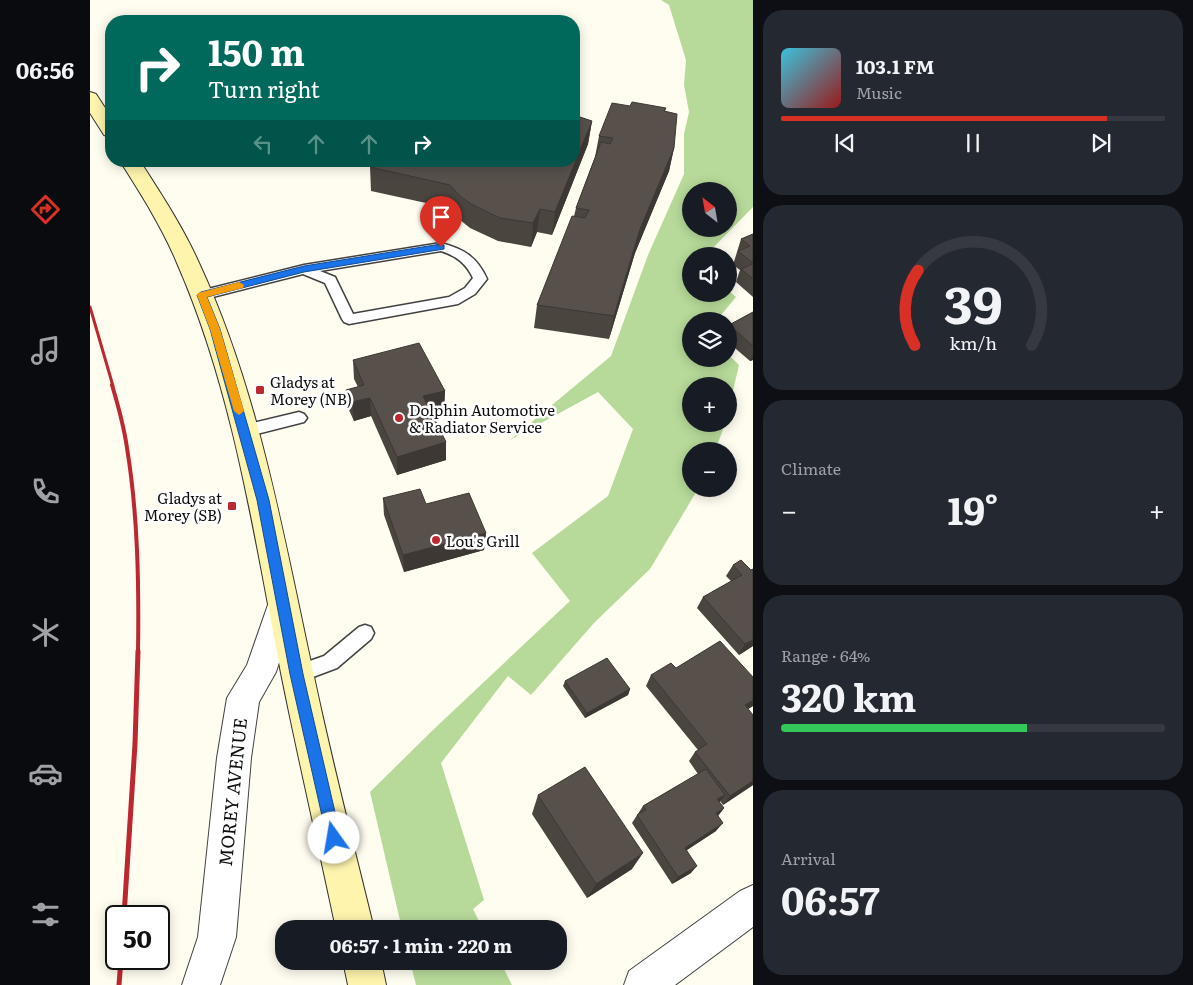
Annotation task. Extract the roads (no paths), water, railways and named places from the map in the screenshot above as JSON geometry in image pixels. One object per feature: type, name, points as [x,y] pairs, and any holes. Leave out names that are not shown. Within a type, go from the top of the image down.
[{"type":"main road","points":[[90,98],[105,122]]},
{"type":"main road","points":[[134,167],[158,205],[188,262],[215,329],[245,431],[263,500],[282,605],[353,920]]},
{"type":"main road","points":[[364,970],[367,985]]},
{"type":"street","name":"MOREY AVENUE","points":[[201,985],[218,938],[234,758],[243,698],[260,672],[282,605]]},
{"type":"street","points":[[643,985],[753,904]]},
{"type":"lane","points":[[201,295],[304,269],[441,247],[459,252],[474,265],[480,279],[470,291],[454,300],[349,319],[330,280],[304,269]]},
{"type":"lane","points":[[245,431],[299,418]]},
{"type":"lane","points":[[297,674],[330,662],[365,633]]},
{"type":"railway","points":[[90,307],[113,386]]},
{"type":"railway","points":[[112,385],[124,432],[134,499],[138,576],[138,651]]},
{"type":"railway","points":[[125,905],[135,744],[138,651]]},
{"type":"railway","points":[[119,985],[120,970]]},
{"type":"place","name":"Gladys at Morey (NB)","points":[[260,390]]},
{"type":"place","name":"Dolphin Automotive & Radiator Service","points":[[399,418]]},
{"type":"place","name":"Gladys at Morey (SB)","points":[[232,506]]},
{"type":"place","name":"Lou's Grill","points":[[436,540]]}]
